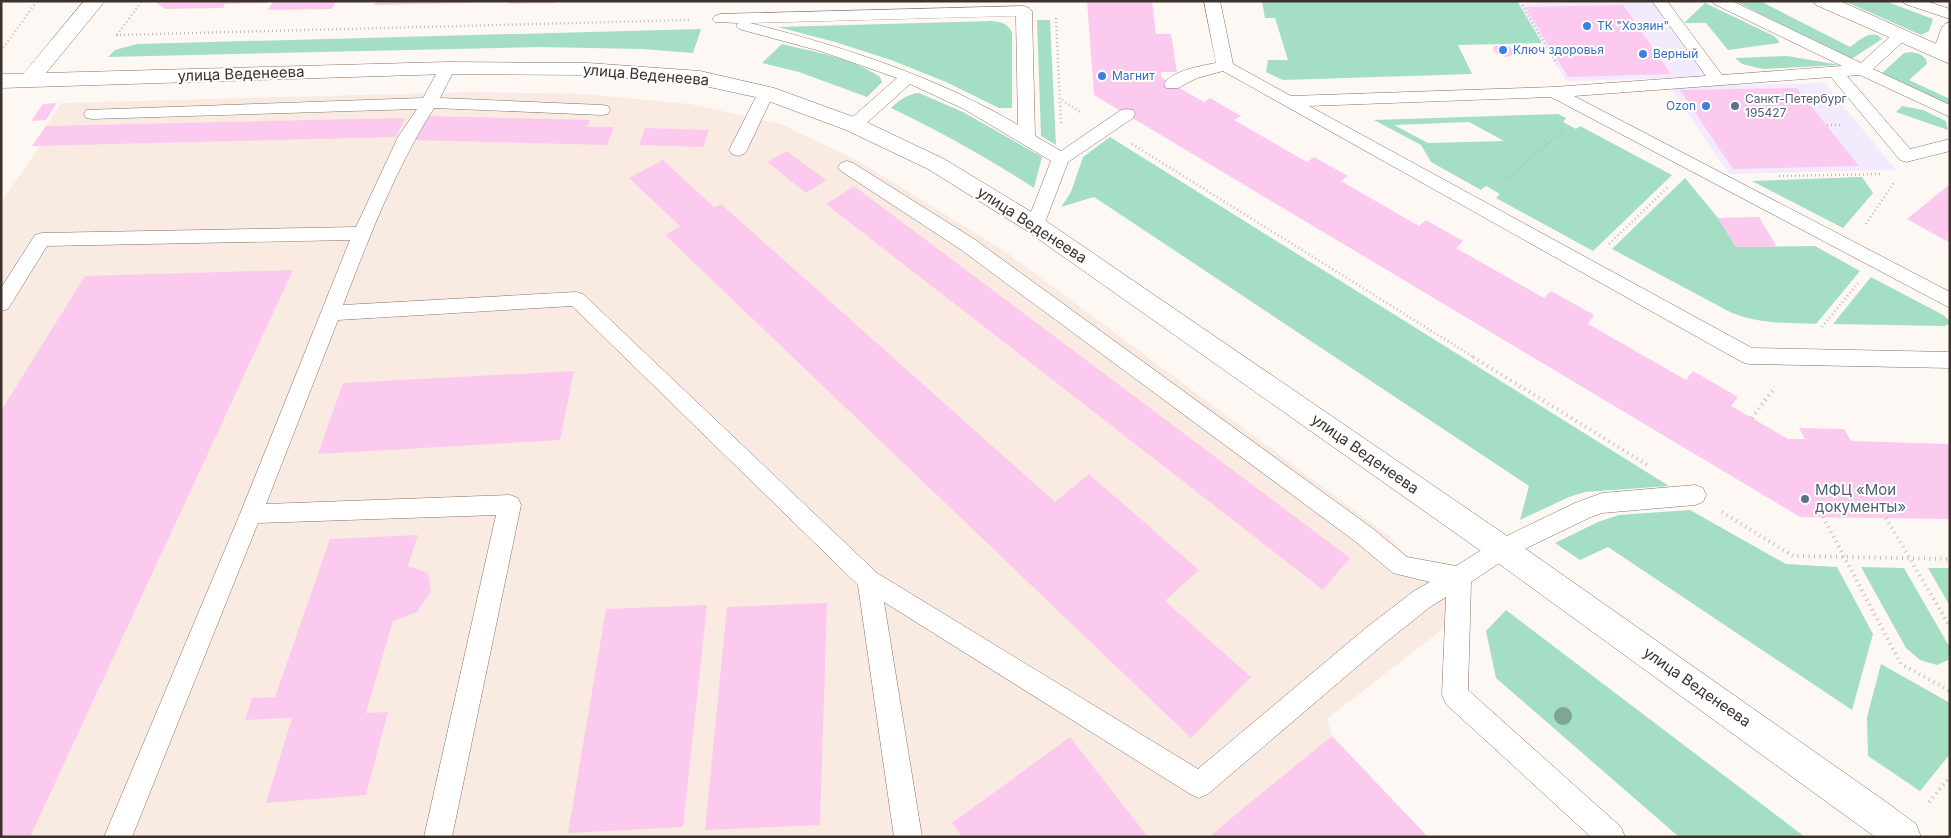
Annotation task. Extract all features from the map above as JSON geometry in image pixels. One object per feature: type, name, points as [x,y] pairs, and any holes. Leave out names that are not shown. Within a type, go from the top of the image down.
[{"type":"street","points":[[29,80],[94,1]]},
{"type":"street","points":[[1822,1],[1945,56]]},
{"type":"street","name":"улица Веденеева","points":[[1,81],[447,68],[588,69],[700,78],[766,93],[854,125],[936,164],[1035,225],[1502,549],[1869,810],[1903,837]]},
{"type":"lane","points":[[1212,1],[1226,66]]},
{"type":"lane","points":[[1659,1],[1717,79]]},
{"type":"lane","points":[[1719,1],[1950,112]]},
{"type":"lane","points":[[1910,1],[1950,14]]},
{"type":"lane","points":[[720,19],[1024,11],[1027,138]]},
{"type":"lane","points":[[720,19],[810,42],[908,77],[956,98],[1061,158]]},
{"type":"lane","points":[[1945,56],[1950,26]]},
{"type":"lane","points":[[1288,101],[1554,92],[1862,70],[1900,36]]},
{"type":"lane","points":[[1172,84],[1186,75],[1204,69],[1226,66],[1749,356],[1950,360]]},
{"type":"lane","points":[[118,837],[251,514],[362,233],[407,137],[429,103],[447,68]]},
{"type":"lane","points":[[1835,72],[1906,156],[1950,145]]},
{"type":"lane","points":[[854,125],[908,77]]},
{"type":"lane","points":[[1554,92],[1950,301]]},
{"type":"lane","points":[[738,150],[766,93]]},
{"type":"lane","points":[[92,114],[429,103],[602,110]]},
{"type":"lane","points":[[1035,225],[1061,158],[1127,114]]},
{"type":"lane","points":[[847,167],[967,244],[1364,535],[1400,566],[1458,577]]},
{"type":"lane","points":[[1,304],[42,240],[362,233]]},
{"type":"lane","points":[[331,313],[576,299],[869,580],[1199,785],[1376,635],[1422,600],[1502,549],[1602,503],[1695,495]]},
{"type":"lane","points":[[251,514],[510,505],[438,837]]},
{"type":"lane","points":[[1458,577],[1456,695],[1611,837]]},
{"type":"lane","points":[[869,580],[908,837]]},
{"type":"path","points":[[1,51],[37,1]]},
{"type":"path","points":[[142,1],[116,35],[720,19]]},
{"type":"path","points":[[1522,1],[1523,8],[1574,90]]},
{"type":"path","points":[[1054,16],[1057,21],[1062,100],[1061,158]]},
{"type":"path","points":[[1062,100],[1793,556],[1950,559]]},
{"type":"path","points":[[1475,205],[1587,110]]},
{"type":"path","points":[[1586,266],[1691,164]]},
{"type":"path","points":[[1850,248],[1900,173]]},
{"type":"path","points":[[1774,176],[1890,174]]},
{"type":"path","points":[[1797,357],[1875,262]]},
{"type":"path","points":[[1822,517],[1901,664],[1950,692]]},
{"type":"path","points":[[1886,518],[1950,627]]},
{"type":"path","points":[[1929,802],[1950,776]]},
{"type":"shaded area","name":"ТК \"Хозяин\"","points":[[1652,1],[1707,77],[1566,81],[1519,4]]},
{"type":"shaded area","points":[[1825,83],[1896,170],[1729,174],[1669,86]]},
{"type":"shaded area","points":[[474,92],[584,94],[690,104],[781,124],[860,162],[1006,252],[1389,536],[1461,615],[1327,719],[1332,736],[1428,837],[1,837],[1,202],[40,146],[32,146],[62,103]]},
{"type":"green space","points":[[1262,1],[1517,1],[1542,43],[1458,45],[1472,74],[1283,80],[1266,72],[1268,60],[1288,60],[1275,18],[1265,18]]},
{"type":"green space","points":[[1735,1],[1760,1],[1850,47],[1862,38],[1870,35],[1878,36],[1882,39],[1850,60]]},
{"type":"green space","points":[[1844,1],[1885,1],[1933,19],[1929,31],[1921,35]]},
{"type":"green space","points":[[1705,3],[1774,36],[1779,43],[1728,50],[1706,23],[1684,23]]},
{"type":"green space","points":[[1037,20],[1050,20],[1056,145],[1041,136]]},
{"type":"green space","points":[[992,21],[1004,24],[1012,32],[1012,108],[999,108],[946,82],[891,60],[835,42],[778,27]]},
{"type":"green space","points":[[701,29],[693,53],[642,49],[540,47],[108,57],[115,50],[137,44]]},
{"type":"green space","points":[[782,44],[845,60],[869,70],[880,77],[882,82],[867,97],[799,72],[762,63]]},
{"type":"green space","points":[[1904,53],[1920,54],[1926,59],[1927,64],[1909,80],[1950,99],[1950,107],[1880,75]]},
{"type":"green space","points":[[1787,56],[1840,65],[1763,69],[1742,64],[1735,58]]},
{"type":"green space","points":[[919,93],[963,112],[1042,157],[1034,188],[964,146],[891,108],[904,98]]},
{"type":"green space","points":[[1902,106],[1923,110],[1946,121],[1948,130],[1896,112]]},
{"type":"green space","points":[[1558,114],[1566,118],[1563,122],[1576,129],[1580,126],[1672,175],[1593,251],[1496,198],[1500,194],[1486,186],[1481,190],[1431,162],[1421,145],[1374,120]],"holes":[[[1469,122],[1504,141],[1428,143],[1394,125]]]},
{"type":"green space","points":[[1110,137],[1669,486],[1585,492],[1569,497],[1520,520],[1529,486],[1094,197],[1061,207],[1071,192],[1083,157]]},
{"type":"green space","points":[[1862,177],[1873,193],[1843,228],[1752,181]]},
{"type":"green space","points":[[1685,178],[1718,218],[1736,247],[1815,246],[1860,271],[1816,324],[1772,322],[1751,319],[1730,312],[1612,249]]},
{"type":"green space","points":[[1871,277],[1943,315],[1949,320],[1949,324],[1944,326],[1833,324]]},
{"type":"green space","points":[[1690,510],[1786,564],[1837,567],[1873,634],[1852,710],[1608,547],[1580,560],[1555,543],[1598,522],[1619,515]]},
{"type":"green space","points":[[1861,567],[1904,568],[1950,648],[1948,660],[1937,665],[1920,660],[1906,648]]},
{"type":"green space","points":[[1928,568],[1950,568],[1950,606]]},
{"type":"green space","points":[[1506,610],[1805,837],[1679,837],[1496,678],[1486,631]]},
{"type":"green space","points":[[1881,664],[1950,703],[1950,754],[1920,791],[1868,756],[1867,717]]},
{"type":"building","points":[[154,1],[268,1],[268,3],[225,4],[223,8],[165,9]]},
{"type":"building","points":[[273,1],[336,1],[332,9],[268,10]]},
{"type":"building","points":[[376,1],[472,1],[472,3],[374,5]]},
{"type":"building","points":[[510,1],[556,1],[556,3],[508,4]]},
{"type":"building","points":[[1087,1],[1152,1],[1156,34],[1171,34],[1177,72],[1161,72],[1162,78],[1204,102],[1210,98],[1241,116],[1234,120],[1307,162],[1314,157],[1348,176],[1341,181],[1419,226],[1426,220],[1463,241],[1456,248],[1544,298],[1551,291],[1594,315],[1588,324],[1686,380],[1693,371],[1738,397],[1731,406],[1788,439],[1805,439],[1799,428],[1844,429],[1851,441],[1950,444],[1950,519],[1800,517],[1094,95]]},
{"type":"building","name":"ТК \"Хозяин\"","points":[[1623,5],[1671,74],[1568,77],[1525,7]]},
{"type":"building","name":"Ключ здоровья","points":[[1494,46],[1509,46],[1513,51],[1512,55],[1505,57],[1493,50]]},
{"type":"building","points":[[1797,88],[1859,166],[1733,169],[1680,90]]},
{"type":"building","points":[[57,103],[46,120],[31,121],[43,104]]},
{"type":"building","points":[[425,116],[590,120],[587,127],[614,127],[607,145],[412,140]]},
{"type":"building","points":[[405,118],[396,137],[32,146],[46,126]]},
{"type":"building","points":[[645,128],[709,130],[703,147],[639,145]]},
{"type":"building","points":[[787,151],[826,180],[806,193],[767,162]]},
{"type":"building","points":[[663,160],[714,207],[721,204],[1055,502],[1089,474],[1199,570],[1165,601],[1251,677],[1191,738],[665,235],[680,226],[629,178]]},
{"type":"building","points":[[1950,184],[1950,243],[1907,219]]},
{"type":"building","points":[[854,186],[1350,558],[1323,590],[826,204]]},
{"type":"building","points":[[1759,217],[1777,247],[1736,247],[1718,218]]},
{"type":"building","points":[[293,270],[30,837],[1,837],[1,411],[85,276]]},
{"type":"building","points":[[574,371],[560,440],[318,454],[343,383]]},
{"type":"building","points":[[418,535],[408,566],[428,573],[431,591],[417,612],[393,621],[366,713],[388,712],[366,795],[266,803],[292,718],[245,720],[252,698],[275,697],[330,539]]},
{"type":"building","points":[[827,603],[820,825],[705,830],[727,607]]},
{"type":"building","points":[[707,605],[683,827],[568,833],[606,609]]},
{"type":"building","points":[[1332,736],[1428,837],[1209,837],[1252,801]]},
{"type":"building","points":[[1070,737],[1148,837],[962,837],[952,823]]},
{"type":"place","name":"ТК \"Хозяин\"","points":[[1587,26]]},
{"type":"place","name":"Ключ здоровья","points":[[1503,50]]},
{"type":"place","name":"Верный","points":[[1643,54]]},
{"type":"place","name":"Магнит","points":[[1102,76]]},
{"type":"place","name":"Ozon","points":[[1706,106]]},
{"type":"place","name":"Санкт-Петербург 195427","points":[[1735,106]]},
{"type":"place","name":"МФЦ «Мои документы»","points":[[1805,499]]}]
